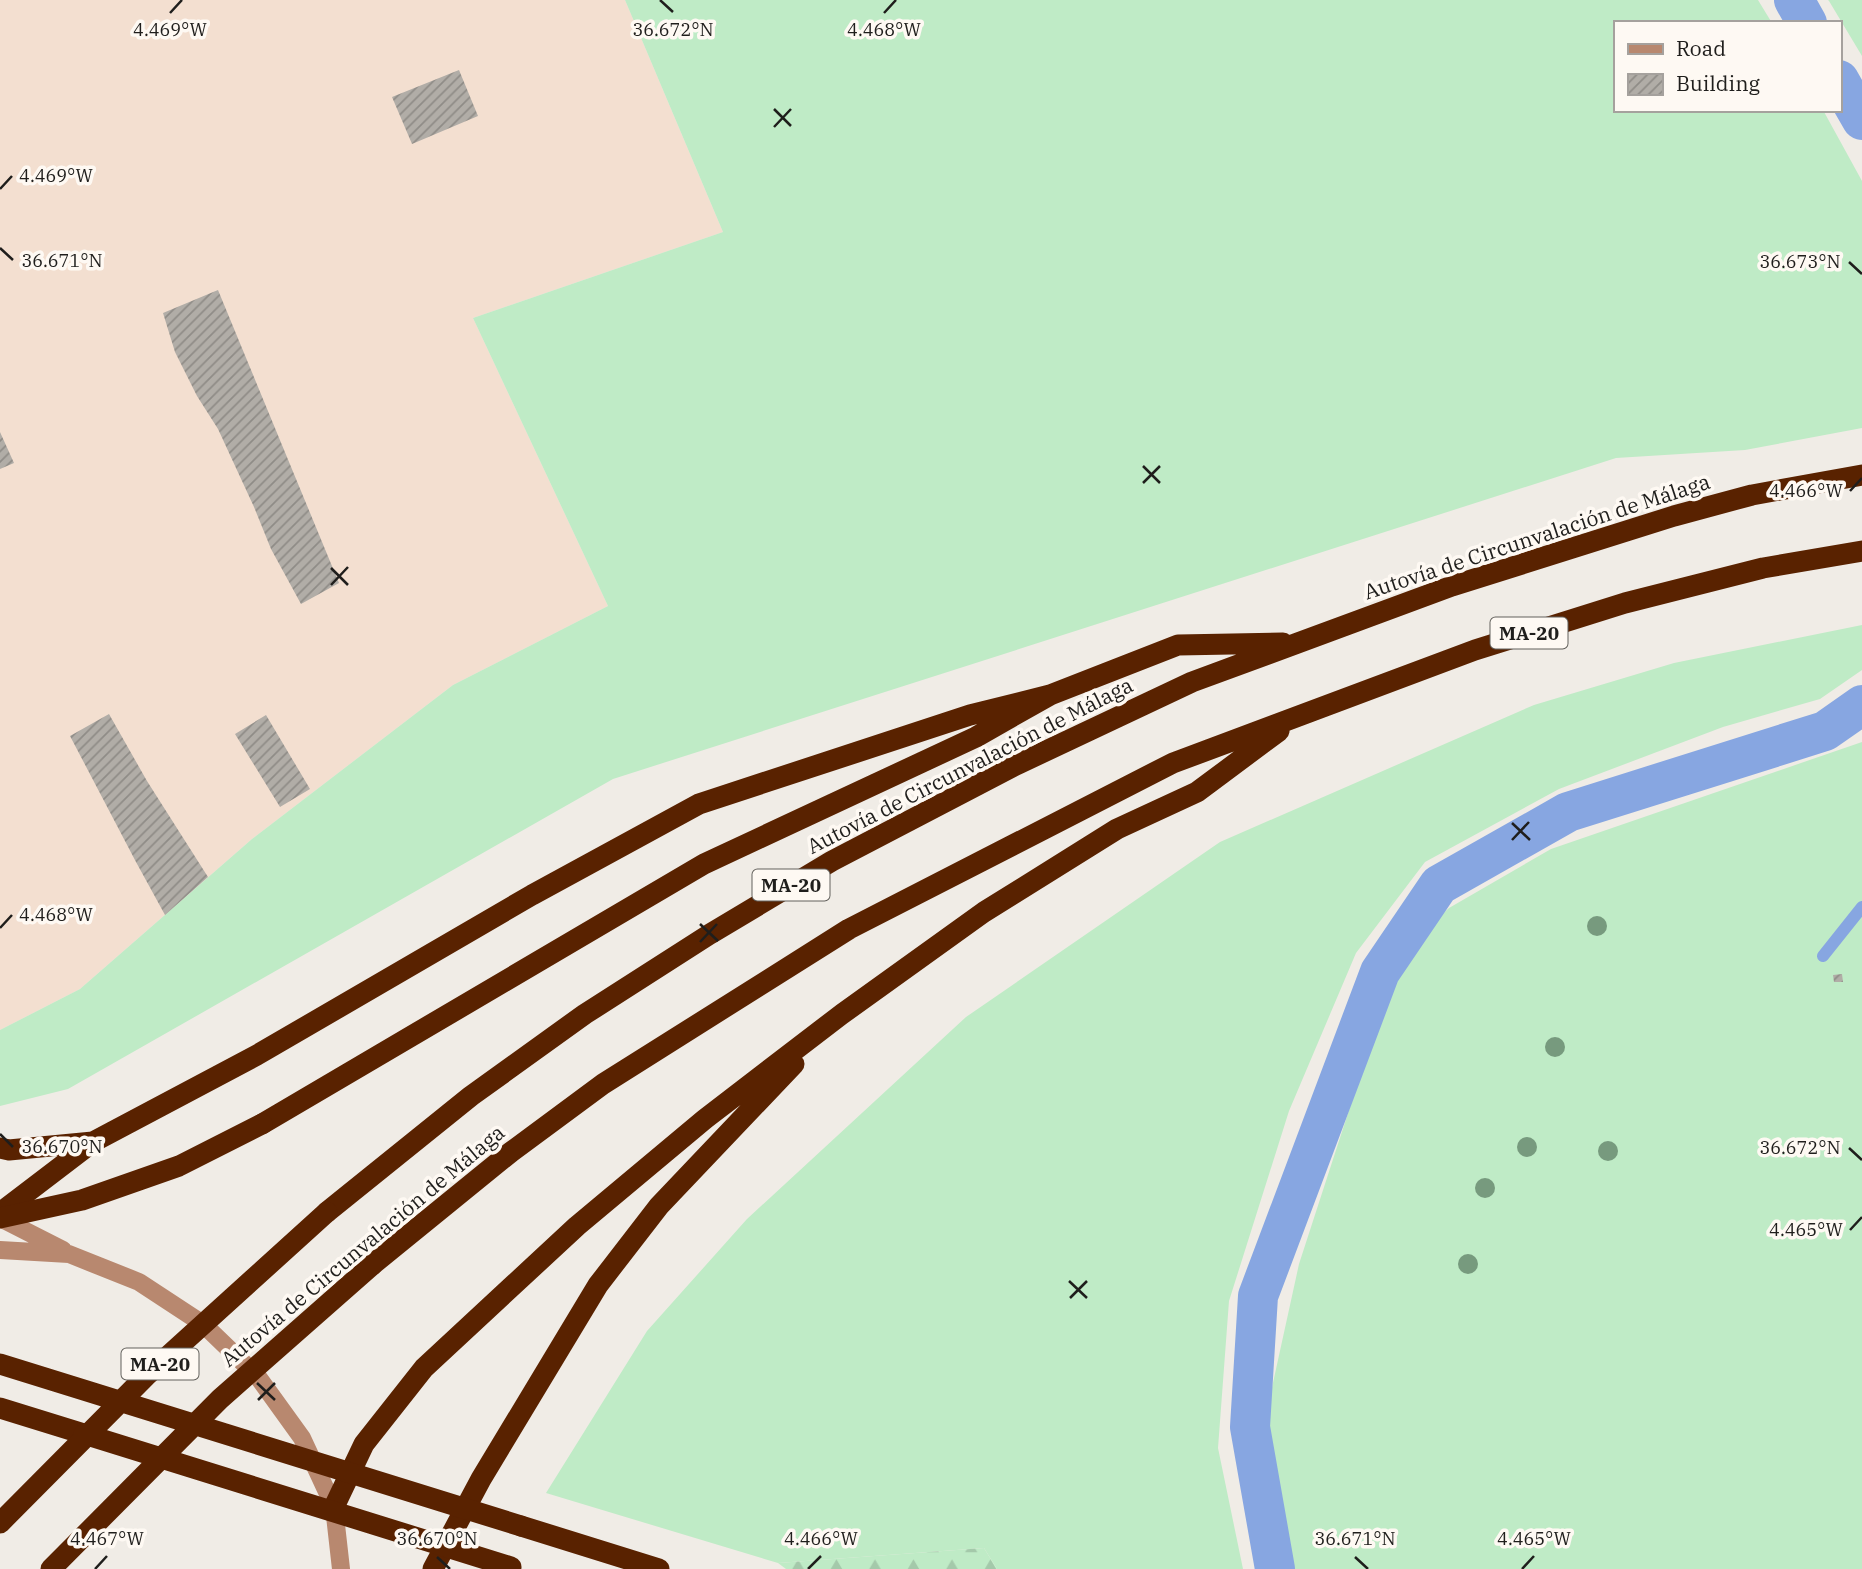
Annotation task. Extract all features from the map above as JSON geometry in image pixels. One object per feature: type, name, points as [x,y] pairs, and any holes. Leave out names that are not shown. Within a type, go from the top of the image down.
[{"type":"highway","name":"Autovía de Circunvalación de Málaga","points":[[0,1523],[146,1376],[327,1212],[471,1096],[585,1014],[710,934],[832,861],[1016,765],[1192,682],[1451,586],[1674,516],[1752,495],[1862,475]]},
{"type":"highway","name":"Autovía de Circunvalación de Málaga","points":[[51,1569],[220,1399],[372,1265],[510,1152],[603,1084],[849,929],[1173,763],[1300,715],[1488,646],[1625,603],[1763,568],[1862,551]]},
{"type":"highway","points":[[0,1216],[93,1142],[257,1055],[533,895],[699,804],[970,715],[1050,695],[1178,645],[1302,642]]},
{"type":"highway","points":[[0,1216],[82,1200],[179,1166],[262,1124],[704,864],[976,737],[1050,695]]},
{"type":"highway","points":[[334,1507],[364,1444],[424,1368],[577,1226],[705,1119],[842,1014],[984,912],[1117,829],[1197,792],[1300,715]]},
{"type":"highway","points":[[433,1569],[481,1479],[598,1285],[659,1206],[842,1014]]},
{"type":"highway","points":[[0,1148],[9,1150],[93,1142]]},
{"type":"highway","points":[[0,1364],[659,1569]]},
{"type":"highway","points":[[0,1408],[518,1569]]},
{"type":"street","points":[[0,1216],[69,1254],[139,1282],[203,1324],[258,1377],[303,1438],[334,1507],[341,1569]]},
{"type":"street","points":[[0,1250],[69,1254]]},
{"type":"shaded area","points":[[0,0],[625,0],[723,232],[473,318],[608,606],[453,685],[252,839],[80,989],[0,1030]]},
{"type":"green space","points":[[625,0],[1758,0],[1771,21],[1614,21],[1614,112],[1824,112],[1862,181],[1862,428],[1745,450],[1616,458],[613,779],[68,1089],[0,1106],[0,1030],[80,989],[252,839],[453,685],[608,606],[473,318],[723,232]]},
{"type":"green space","points":[[1862,0],[1862,56],[1829,1]]},
{"type":"green space","points":[[1862,625],[1862,670],[1820,699],[1723,727],[1559,789],[1425,862],[1356,953],[1289,1111],[1229,1301],[1218,1448],[1243,1569],[997,1569],[984,1548],[778,1563],[546,1493],[647,1331],[747,1219],[966,1017],[1220,842],[1534,705],[1674,663]]},
{"type":"green space","points":[[1862,742],[1862,1569],[1293,1569],[1264,1424],[1299,1264],[1376,1027],[1417,937],[1449,908],[1551,849]]},
{"type":"green space","points":[[984,1548],[997,1569],[786,1569],[778,1563]]},
{"type":"building","points":[[459,70],[478,116],[412,144],[392,97]]},
{"type":"building","points":[[218,290],[339,583],[301,604],[271,549],[218,429],[197,396],[175,352],[163,313]]},
{"type":"building","points":[[0,432],[14,463],[0,469]]},
{"type":"building","points":[[109,714],[147,781],[208,877],[165,915],[70,736]]},
{"type":"building","points":[[266,715],[310,789],[280,807],[235,734]]},
{"type":"building","points":[[1842,974],[1843,982],[1834,982],[1833,975]]},
{"type":"waterway","points":[[1794,0],[1806,21]]},
{"type":"waterway","points":[[1841,83],[1862,120]]},
{"type":"waterway","points":[[1275,1569],[1250,1427],[1258,1296],[1380,972],[1439,885],[1568,812],[1825,731],[1862,705]]},
{"type":"waterway","points":[[1823,956],[1862,907]]}]
